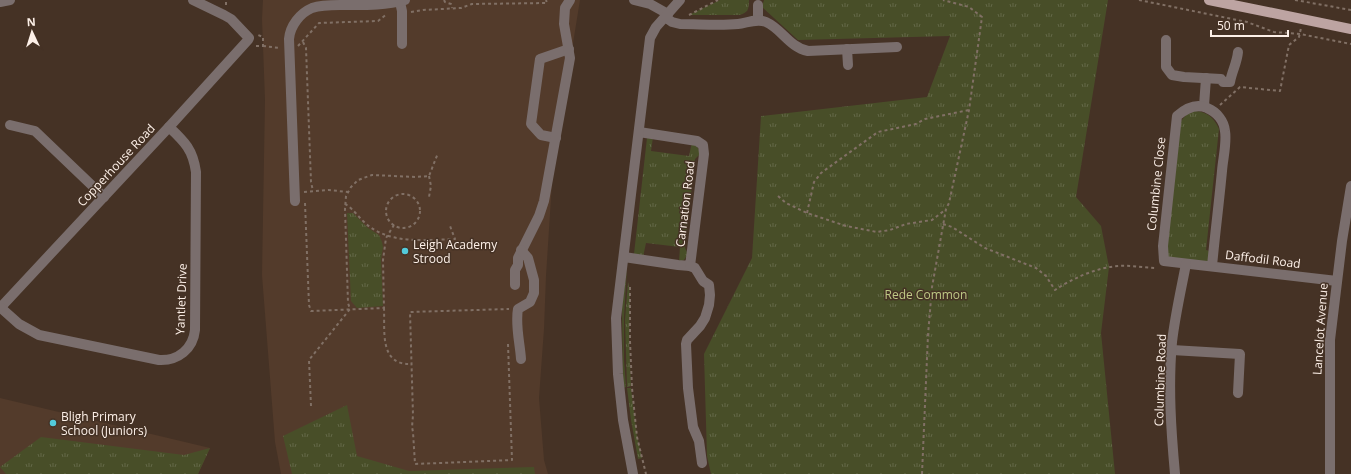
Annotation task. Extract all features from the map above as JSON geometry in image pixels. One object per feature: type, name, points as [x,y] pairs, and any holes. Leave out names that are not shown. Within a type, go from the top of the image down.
[{"type":"main road","points":[[1209,0],[1351,29]]},
{"type":"street","points":[[0,2],[10,0]]},
{"type":"street","points":[[193,0],[224,14],[252,39]]},
{"type":"street","points":[[516,285],[515,269],[518,266],[518,258],[543,207],[570,58],[564,24],[565,8],[570,0]]},
{"type":"street","points":[[634,0],[650,4],[672,22],[680,24],[724,24],[758,20],[763,21],[773,25],[795,46],[803,50],[811,51],[897,47]]},
{"type":"street","points":[[633,474],[623,420],[618,374],[616,318],[650,38],[654,30],[680,0]]},
{"type":"street","points":[[301,196],[290,47],[292,26],[299,17],[309,9],[326,6],[390,4],[403,1],[402,44]]},
{"type":"street","points":[[758,5],[758,20]]},
{"type":"street","name":"Copperhouse Road","points":[[1,308],[252,39]]},
{"type":"street","points":[[1166,40],[1166,66],[1172,75],[1221,79],[1223,82],[1230,82],[1232,71],[1237,61],[1238,52]]},
{"type":"street","points":[[556,138],[541,135],[531,124],[540,59],[569,49]]},
{"type":"street","points":[[847,49],[848,64]]},
{"type":"street","points":[[1206,78],[1204,106],[1217,114],[1222,121],[1225,130],[1222,176],[1212,266]]},
{"type":"street","name":"Columbine Close","points":[[1186,264],[1166,262],[1163,258],[1175,128],[1177,116],[1184,110],[1192,106],[1204,106]]},
{"type":"street","points":[[10,125],[35,131],[104,197]]},
{"type":"street","name":"Yantlet Drive","points":[[1,308],[24,328],[42,336],[159,360],[176,358],[188,349],[192,342],[195,330],[196,172],[194,160],[189,148],[169,127]]},
{"type":"street","name":"Carnation Road","points":[[624,257],[692,267],[704,154],[702,143],[639,132]]},
{"type":"street","name":"Lancelot Avenue","points":[[1330,474],[1330,351],[1337,281],[1351,186]]},
{"type":"street","points":[[520,359],[517,322],[518,309],[530,302],[533,297],[534,290],[534,280],[529,260],[521,250]]},
{"type":"street","name":"Daffodil Road","points":[[1186,264],[1337,281]]},
{"type":"street","name":"Columbine Road","points":[[1175,474],[1170,421],[1172,350],[1186,264]]},
{"type":"street","points":[[692,267],[702,280],[708,284],[710,289],[709,305],[706,316],[699,328],[687,340],[686,344],[688,388],[693,427],[699,441],[702,463]]},
{"type":"street","points":[[1172,350],[1240,354],[1238,393]]},
{"type":"path","points":[[444,0],[452,4],[452,9]]},
{"type":"path","points":[[252,39],[263,46],[274,48],[290,47],[297,46],[303,42],[318,23],[378,21],[388,14],[417,12],[423,10],[464,8],[472,4],[547,3],[546,0]]},
{"type":"path","points":[[689,16],[691,13],[718,0]]},
{"type":"path","points":[[922,474],[928,334],[932,287],[946,209],[949,203],[969,110],[982,17],[969,7],[943,0]]},
{"type":"path","points":[[1139,0],[1247,22],[1274,32],[1300,34],[1351,44]]},
{"type":"path","points":[[1295,0],[1351,10]]},
{"type":"path","points":[[1216,105],[1219,107],[1240,87],[1280,91],[1289,45],[1299,37],[1303,19]]},
{"type":"path","points":[[252,39],[263,37],[263,46]]},
{"type":"path","points":[[303,42],[306,48],[313,191]]},
{"type":"path","points":[[807,213],[814,182],[821,173],[878,132],[916,124],[925,119],[969,110]]},
{"type":"path","points":[[429,197],[431,184],[429,176],[438,153]]},
{"type":"path","points":[[350,309],[348,303],[345,204],[348,192],[355,182],[369,176],[429,176]]},
{"type":"path","points":[[348,192],[329,190],[313,191],[301,196],[309,305],[311,311],[384,308]]},
{"type":"path","points":[[403,194],[413,198],[419,207],[419,213],[415,222],[406,228],[400,228],[394,225],[387,218],[386,212],[389,202],[398,195],[403,194]]},
{"type":"path","points":[[778,196],[786,203],[807,213],[846,226],[877,232],[890,230],[906,224],[932,220],[946,209]]},
{"type":"path","points":[[345,204],[352,209],[365,224],[376,231],[398,239],[455,239],[450,226]]},
{"type":"path","points":[[943,224],[952,227],[985,248],[1036,268],[1046,276],[1055,290],[1084,275],[1107,268],[1121,266],[1160,268]]},
{"type":"path","points":[[394,225],[387,235],[383,260],[386,347],[388,353],[396,361],[403,364],[411,364]]},
{"type":"path","points":[[629,280],[631,293],[630,341],[632,388],[637,436],[646,474]]},
{"type":"path","points":[[508,344],[512,460],[415,464],[414,432],[412,427],[413,415],[410,312],[507,308],[518,309]]},
{"type":"path","points":[[507,308],[507,315]]},
{"type":"path","points":[[311,406],[309,360],[350,309]]},
{"type":"shaded area","name":"Leigh Academy Strood","points":[[263,0],[580,0],[553,167],[539,398],[544,460],[548,474],[281,474],[275,442],[262,275],[265,100],[262,19]]},
{"type":"shaded area","name":"Bligh Primary School (Juniors)","points":[[0,398],[210,448],[198,474],[0,474]]},
{"type":"green space","points":[[720,0],[749,0],[748,8],[746,12],[739,15],[690,15],[691,14]]},
{"type":"green space","name":"Rede Common","points":[[764,0],[1108,0],[1076,197],[1101,226],[1109,267],[1101,333],[1115,474],[711,474],[707,456],[704,354],[752,258],[761,116],[927,97],[950,36],[798,40],[762,7]]},
{"type":"green space","points":[[1195,111],[1210,116],[1219,129],[1206,250],[1210,251],[1210,258],[1206,263],[1166,257],[1181,121],[1187,114]]},
{"type":"green space","points":[[653,137],[651,151],[689,156],[692,142],[699,150],[700,154],[695,159],[685,248],[688,254],[684,260],[679,262],[680,247],[646,243],[643,257],[634,254],[647,138]]},
{"type":"green space","points":[[347,213],[353,213],[368,228],[379,235],[382,242],[383,247],[381,260],[383,306],[357,308],[351,301]]},
{"type":"green space","points":[[627,268],[624,317],[624,360],[626,387],[623,388],[622,305]]},
{"type":"green space","points":[[628,281],[630,294],[629,341],[631,386],[627,387],[625,320]]},
{"type":"green space","points":[[627,388],[631,388],[637,436],[642,458],[638,459],[631,420]]},
{"type":"green space","points":[[347,405],[357,456],[409,471],[534,467],[535,474],[292,474],[283,436]]},
{"type":"green space","points":[[41,437],[184,455],[210,448],[198,474],[6,474],[0,467]]},
{"type":"place","name":"Leigh Academy Strood","points":[[405,251]]},
{"type":"place","name":"Bligh Primary School (Juniors)","points":[[53,423]]}]
